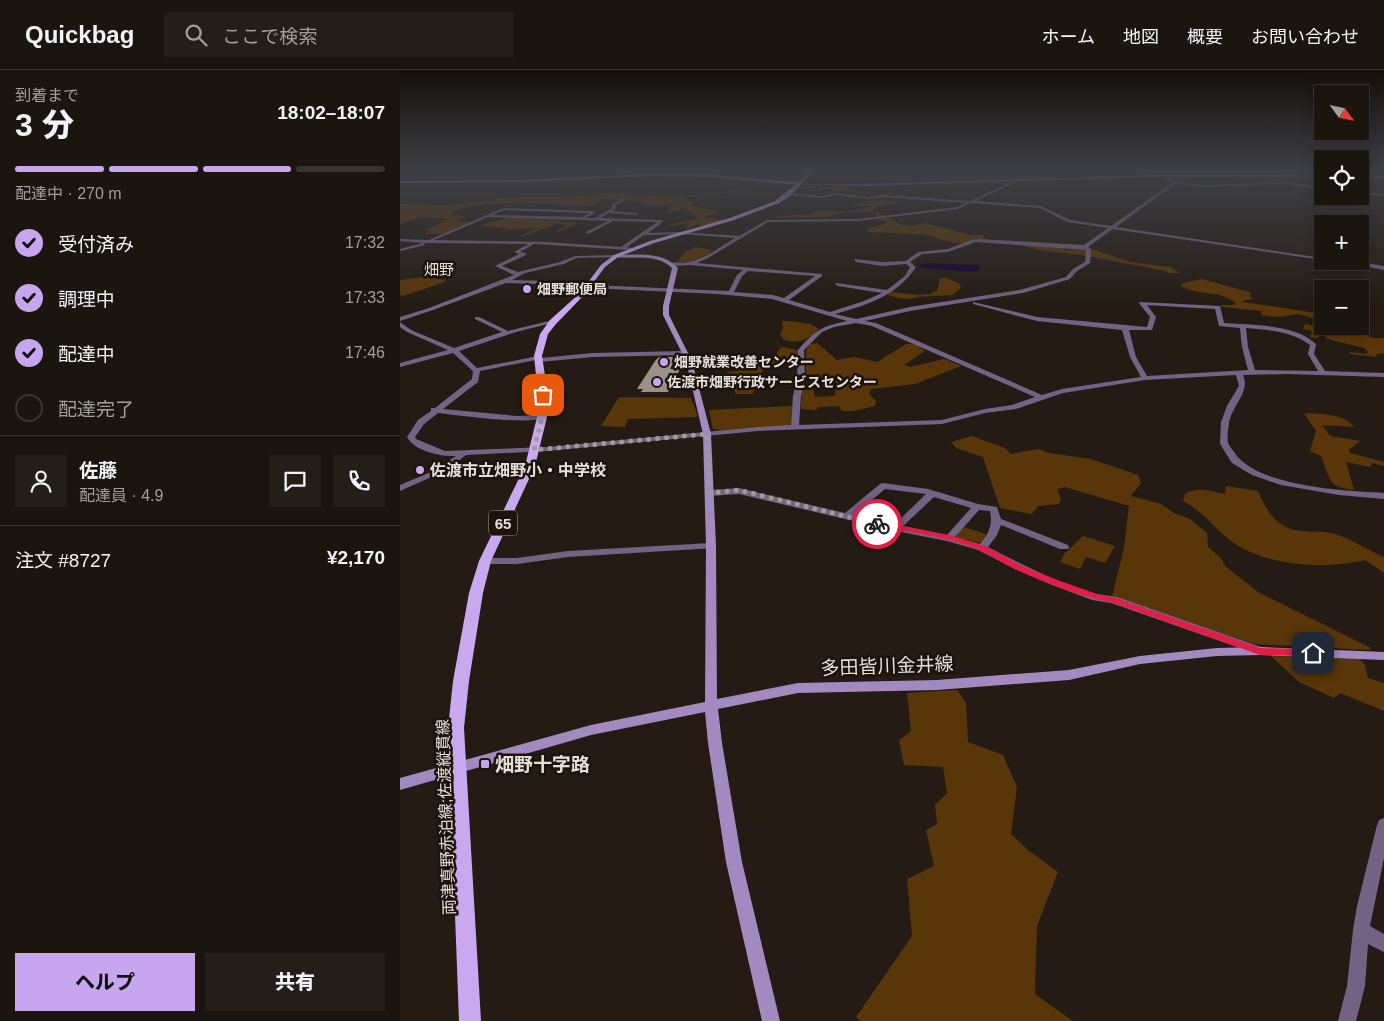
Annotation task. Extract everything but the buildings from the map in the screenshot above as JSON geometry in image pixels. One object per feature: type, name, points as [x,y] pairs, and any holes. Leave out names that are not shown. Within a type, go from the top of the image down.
[{"type":"main road","name":"両津真野赤泊線;佐渡縦貫線","points":[[470,1021],[456,728],[461,681],[476,593],[485,561],[522,485],[534,450],[542,417],[543,395],[539,359],[541,340],[553,322],[589,285],[603,266],[623,251],[741,216]]},
{"type":"main road","points":[[623,251],[658,258],[672,264],[675,270],[666,306],[666,315],[689,361],[707,434],[712,546],[711,706],[715,743],[734,862],[771,1021]]},
{"type":"main road","name":"多田皆川金井線","points":[[400,784],[590,730],[798,688],[937,685],[1050,676],[1096,670],[1140,660],[1175,655],[1260,651],[1384,656]]},
{"type":"street","points":[[400,250],[430,241],[487,216]]},
{"type":"street","points":[[400,319],[505,281],[516,274],[562,263],[575,257],[623,251],[642,234],[661,221],[497,216]]},
{"type":"street","points":[[581,220],[587,216]]},
{"type":"street","points":[[594,220],[600,216]]},
{"type":"street","points":[[690,264],[706,257],[770,220],[858,220],[888,216]]},
{"type":"street","points":[[1060,216],[1069,221],[1111,228],[1314,258]]},
{"type":"street","points":[[1085,247],[1127,216]]},
{"type":"street","points":[[588,233],[612,221]]},
{"type":"street","points":[[642,234],[685,233],[739,237]]},
{"type":"street","points":[[400,240],[536,242],[623,251]]},
{"type":"street","points":[[795,428],[797,396],[801,380],[801,350],[803,346],[825,328],[910,309],[1021,292],[1068,278],[1075,270],[1087,263],[1089,249],[1085,247],[1015,241],[970,240],[950,250],[921,252],[907,262],[882,264],[856,260]]},
{"type":"street","points":[[516,274],[498,266],[524,254],[516,252],[536,242]]},
{"type":"street","points":[[832,314],[863,304],[887,292],[910,272],[912,265],[907,262]]},
{"type":"street","points":[[672,264],[820,275],[785,300]]},
{"type":"street","points":[[1369,266],[1384,268]]},
{"type":"street","points":[[731,293],[740,275],[747,269]]},
{"type":"street","points":[[505,281],[731,293],[785,300],[874,324],[1042,398]]},
{"type":"street","points":[[838,284],[887,292]]},
{"type":"street","points":[[969,301],[1037,319],[1150,329],[1153,317],[1142,303],[1145,302],[1218,307],[1221,325],[1266,328],[1308,339],[1313,344],[1311,354],[1322,373]]},
{"type":"street","points":[[477,318],[506,332]]},
{"type":"street","points":[[400,365],[455,351],[506,332],[553,322]]},
{"type":"street","points":[[400,324],[410,332],[455,351],[476,370]]},
{"type":"street","points":[[1243,326],[1245,347],[1252,373]]},
{"type":"street","points":[[1125,328],[1133,358],[1146,378]]},
{"type":"street","points":[[476,370],[539,359],[593,355],[685,353]]},
{"type":"street","points":[[476,370],[475,380],[434,410],[416,427],[411,437],[413,441],[440,453],[534,450],[707,434],[795,428],[942,422],[985,411],[1013,407],[1070,390],[1146,378],[1239,373],[1384,375]]},
{"type":"street","points":[[1239,373],[1242,378],[1242,391],[1232,404],[1222,432],[1222,441],[1226,452],[1237,464],[1258,475],[1292,485],[1384,496]]},
{"type":"street","points":[[434,410],[517,418],[542,417]]},
{"type":"street","points":[[400,488],[429,477],[454,463],[464,453]]},
{"type":"street","points":[[847,516],[883,486],[932,494],[977,507],[994,509],[996,520],[994,536],[982,548]]},
{"type":"street","points":[[710,493],[739,490],[896,528],[949,538],[982,548],[1020,568],[1056,583],[1096,597],[1113,600],[1260,651]]},
{"type":"street","points":[[896,528],[932,494]]},
{"type":"street","points":[[949,538],[977,507]]},
{"type":"street","points":[[996,520],[1064,547]]},
{"type":"street","points":[[485,561],[517,560],[568,554],[712,546]]},
{"type":"street","points":[[1347,1021],[1356,986],[1361,930],[1384,825]]},
{"type":"street","points":[[1361,930],[1384,944]]},
{"type":"shaded area","points":[[400,216],[466,216],[455,221],[471,222],[442,234],[424,234],[431,231],[426,230],[449,219],[422,217],[400,224]]},
{"type":"shaded area","points":[[695,216],[727,220],[705,226],[696,224],[690,228],[686,228],[688,223],[675,226],[666,225],[699,219]]},
{"type":"shaded area","points":[[778,216],[830,216],[828,217],[776,218]]},
{"type":"shaded area","points":[[505,218],[557,220],[562,221],[560,222],[578,223],[558,232],[556,231],[568,225],[557,224],[521,237],[519,237],[536,228],[513,229],[499,233],[508,228],[479,226]]},
{"type":"shaded area","points":[[880,218],[891,218],[898,224],[911,226],[926,223],[970,235],[985,235],[982,239],[952,243],[922,234],[866,232],[869,228],[885,224],[886,221],[878,220]]},
{"type":"shaded area","points":[[1021,244],[1063,245],[1064,250],[1096,250],[1130,262],[1170,267],[1180,273],[1169,273],[1081,255],[1038,250]]},
{"type":"shaded area","points":[[696,247],[713,250],[696,260],[687,262],[677,261],[687,251]]},
{"type":"shaded area","points":[[926,263],[979,265],[980,269],[975,272],[922,268],[918,266]]},
{"type":"shaded area","points":[[423,277],[446,280],[403,296],[400,295],[400,280]]},
{"type":"shaded area","points":[[940,278],[946,278],[959,283],[961,288],[952,295],[906,299],[887,295],[890,292],[919,295],[930,294],[937,291]]},
{"type":"shaded area","points":[[1202,279],[1252,293],[1249,295],[1253,299],[1243,302],[1314,313],[1314,316],[1312,318],[1298,314],[1280,317],[1261,315],[1262,311],[1222,307],[1220,305],[1233,305],[1235,303],[1223,296],[1188,289],[1181,286],[1183,283]]},
{"type":"shaded area","points":[[782,321],[806,323],[819,329],[803,340],[795,342],[784,340],[780,334],[783,329]]},
{"type":"shaded area","points":[[1305,324],[1314,326],[1314,335],[1321,335],[1318,338],[1310,337],[1312,331],[1303,329]]},
{"type":"shaded area","points":[[1325,335],[1364,335],[1384,338],[1384,353],[1377,354],[1376,357],[1350,354],[1350,352],[1366,354],[1368,352],[1364,348],[1327,339]]},
{"type":"shaded area","points":[[817,343],[837,360],[854,357],[877,362],[906,344],[915,344],[925,351],[904,365],[910,367],[944,359],[961,366],[915,384],[871,389],[869,394],[876,401],[875,406],[854,411],[842,411],[839,406],[818,407],[816,410],[801,409],[802,391],[813,389],[815,397],[835,396],[836,378],[806,378],[806,350],[810,344]]},
{"type":"shaded area","points":[[781,347],[798,350],[796,364],[772,365],[762,372],[753,394],[736,394],[727,372],[748,369],[753,363],[773,359]]},
{"type":"shaded area","points":[[619,397],[691,398],[698,417],[628,419],[625,427],[601,426]]},
{"type":"shaded area","points":[[792,406],[791,424],[787,426],[721,430],[713,429],[709,410]]},
{"type":"shaded area","points":[[1304,413],[1331,415],[1350,422],[1354,427],[1322,425],[1330,436],[1360,441],[1349,450],[1350,453],[1384,462],[1384,466],[1372,463],[1370,467],[1346,462],[1354,490],[1338,487],[1328,476],[1321,456],[1310,451],[1316,431]]},
{"type":"shaded area","points":[[972,436],[1005,448],[1011,454],[1039,449],[1049,453],[1091,459],[1138,475],[1141,483],[1131,496],[1161,504],[1174,513],[1190,519],[1207,533],[1208,547],[1221,558],[1225,566],[1258,592],[1371,648],[1369,650],[1254,644],[1112,597],[1124,547],[1129,506],[1065,487],[1057,489],[1061,499],[1059,504],[1038,506],[1032,514],[1000,508],[983,457],[956,448],[951,442]]},
{"type":"shaded area","points":[[1226,486],[1258,491],[1269,512],[1279,523],[1286,527],[1293,530],[1338,535],[1384,557],[1384,573],[1365,560],[1332,565],[1295,564],[1259,556],[1244,549],[1230,540],[1197,510],[1183,501],[1185,494],[1194,490],[1225,494]]},
{"type":"shaded area","points":[[964,527],[988,535],[982,543],[957,538],[956,535]]},
{"type":"shaded area","points":[[1083,536],[1115,546],[1105,563],[1086,557],[1080,569],[1060,562],[1065,553]]},
{"type":"shaded area","points":[[1271,656],[1360,659],[1365,665],[1368,678],[1384,683],[1384,711],[1340,693],[1334,698],[1299,682]]},
{"type":"shaded area","points":[[957,690],[966,703],[968,742],[1003,755],[1017,787],[1011,834],[1028,850],[1058,872],[1037,926],[1035,994],[1073,1021],[861,1021],[856,1017],[912,936],[907,879],[934,866],[926,830],[937,824],[935,805],[947,793],[943,767],[904,765],[899,740],[911,731],[907,693]]},
{"type":"way so far","points":[[543,395],[542,417],[534,450],[707,434],[710,493],[739,490],[877,524]]},
{"type":"place","name":"畑野郵便局","points":[[527,289]]},
{"type":"place","name":"畑野就業改善センター","points":[[664,362]]},
{"type":"place","name":"佐渡市畑野行政サービスセンター","points":[[657,382]]},
{"type":"place","name":"佐渡市立畑野小・中学校","points":[[420,470]]},
{"type":"place","name":"畑野十字路","points":[[485,764]]},
{"type":"district","name":"畑野","points":[[439,269]]},
{"type":"route","points":[[877,524],[949,538],[982,548],[1020,568],[1056,583],[1096,597],[1113,600],[1260,651],[1313,653]]}]
